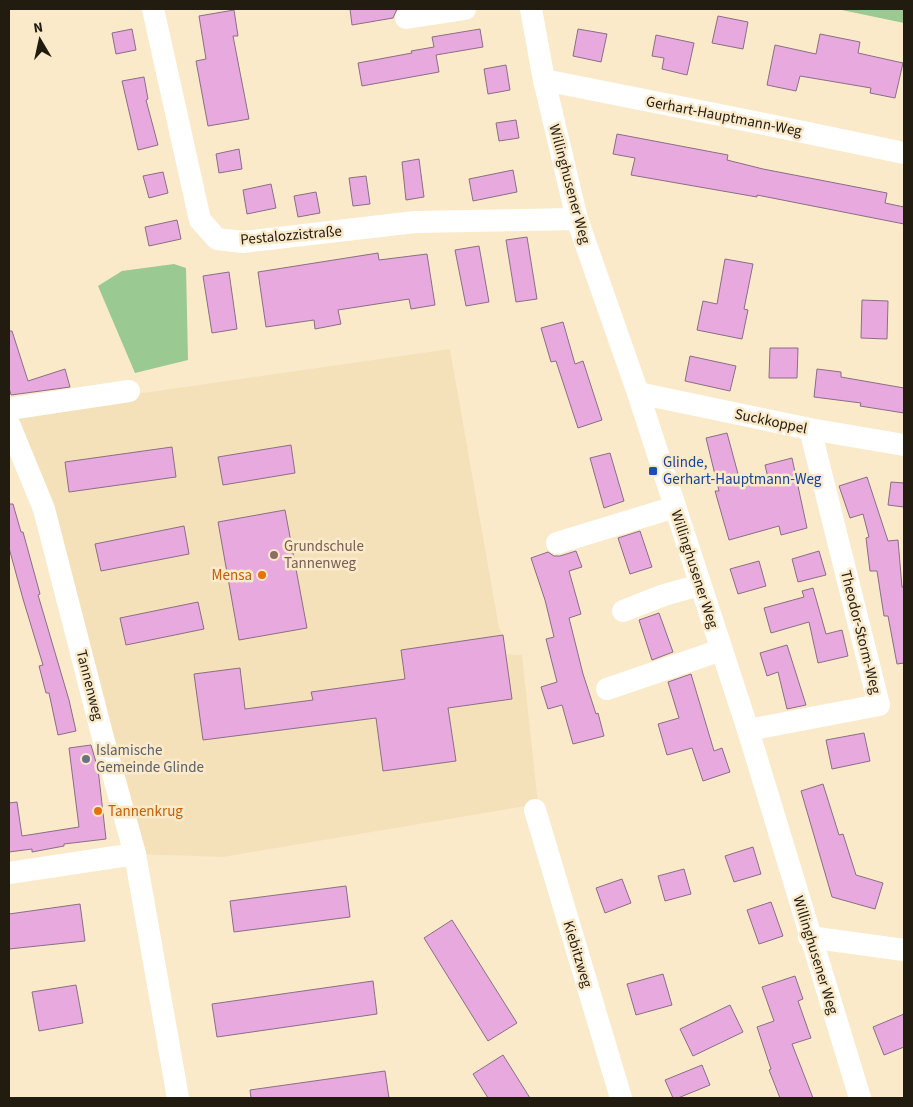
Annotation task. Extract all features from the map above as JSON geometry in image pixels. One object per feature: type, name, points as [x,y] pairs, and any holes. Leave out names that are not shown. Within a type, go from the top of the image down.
[{"type":"street","name":"Pestalozzistraße","points":[[153,9],[200,220],[217,239],[243,242],[415,222],[577,219]]},
{"type":"street","points":[[406,18],[466,9]]},
{"type":"street","name":"Willinghusener Weg","points":[[531,9],[544,80],[577,219],[638,393],[748,730],[809,937],[860,1098]]},
{"type":"street","name":"Gerhart-Hauptmann-Weg","points":[[544,80],[904,153]]},
{"type":"street","points":[[9,409],[129,391]]},
{"type":"street","name":"Suckkoppel","points":[[638,393],[810,429],[904,445]]},
{"type":"street","name":"Tannenweg","points":[[9,424],[44,509],[135,854],[178,1098]]},
{"type":"street","name":"Theodor-Storm-Weg","points":[[748,730],[879,705],[810,429]]},
{"type":"street","points":[[557,543],[675,507]]},
{"type":"street","points":[[623,611],[664,595],[700,585]]},
{"type":"street","points":[[607,689],[721,650]]},
{"type":"street","name":"Kiebitzweg","points":[[535,810],[621,1098]]},
{"type":"street","points":[[9,874],[135,854]]},
{"type":"street","points":[[809,937],[904,950]]},
{"type":"shaded area","name":"Grundschule Tannenweg","points":[[450,349],[499,628],[503,635],[504,654],[522,655],[538,804],[223,857],[135,854],[9,417],[129,395]]},
{"type":"green space","points":[[837,9],[904,9],[904,23]]},
{"type":"green space","points":[[174,264],[186,268],[188,360],[135,373],[98,286],[122,271]]},
{"type":"building","points":[[350,9],[397,9],[393,18],[352,25]]},
{"type":"building","points":[[234,10],[238,36],[233,36],[249,119],[208,126],[196,61],[206,59],[199,16]]},
{"type":"building","points":[[718,16],[748,22],[743,49],[712,43]]},
{"type":"building","points":[[132,29],[136,50],[116,54],[112,33]]},
{"type":"building","points":[[480,29],[483,47],[436,55],[439,72],[362,86],[358,63],[434,47],[432,37]]},
{"type":"building","points":[[578,29],[607,34],[601,62],[573,56]]},
{"type":"building","points":[[820,34],[860,42],[858,53],[903,63],[895,98],[870,93],[871,88],[800,76],[796,91],[767,85],[775,45],[816,54]]},
{"type":"building","points":[[656,35],[694,43],[687,75],[662,69],[664,58],[652,56]]},
{"type":"building","points":[[506,65],[510,90],[488,94],[484,69]]},
{"type":"building","points":[[144,77],[148,99],[146,100],[158,145],[138,150],[122,81]]},
{"type":"building","points":[[516,120],[519,138],[499,141],[496,123]]},
{"type":"building","points":[[617,134],[728,155],[727,160],[763,169],[887,193],[885,203],[904,207],[904,224],[757,195],[757,197],[631,175],[635,158],[613,154]]},
{"type":"building","points":[[239,149],[242,169],[219,173],[216,154]]},
{"type":"building","points":[[419,159],[424,197],[406,200],[402,162]]},
{"type":"building","points":[[513,170],[517,192],[473,201],[469,179]]},
{"type":"building","points":[[163,172],[168,193],[149,198],[143,176]]},
{"type":"building","points":[[366,176],[370,204],[353,206],[349,178]]},
{"type":"building","points":[[271,184],[276,208],[247,214],[243,190]]},
{"type":"building","points":[[316,192],[320,213],[298,217],[294,196]]},
{"type":"building","points":[[177,220],[181,239],[149,246],[145,227]]},
{"type":"building","points":[[527,237],[537,299],[516,302],[506,240]]},
{"type":"building","points":[[479,246],[489,302],[466,306],[455,250]]},
{"type":"building","points":[[378,253],[379,260],[427,254],[435,305],[411,309],[409,299],[338,310],[341,324],[315,329],[314,320],[266,327],[258,272]]},
{"type":"building","points":[[725,259],[753,264],[744,309],[748,310],[742,339],[697,330],[703,301],[717,304]]},
{"type":"building","points":[[229,272],[237,329],[212,333],[203,276]]},
{"type":"building","points":[[862,300],[888,301],[887,339],[861,338]]},
{"type":"building","points":[[563,322],[575,364],[583,361],[602,420],[578,428],[556,361],[551,362],[541,328]]},
{"type":"building","points":[[9,331],[12,331],[28,381],[65,369],[70,387],[11,395],[9,388]]},
{"type":"building","points":[[770,348],[798,348],[797,378],[769,378]]},
{"type":"building","points":[[690,356],[736,366],[730,391],[685,381]]},
{"type":"building","points":[[817,369],[841,372],[841,377],[904,388],[904,413],[860,406],[861,403],[814,397]]},
{"type":"building","points":[[727,433],[741,485],[768,478],[765,465],[792,458],[807,528],[781,535],[779,526],[729,540],[715,491],[719,491],[706,438]]},
{"type":"building","points":[[291,445],[295,473],[223,485],[218,457]]},
{"type":"building","points":[[172,447],[176,477],[69,492],[65,462]]},
{"type":"building","points":[[610,453],[624,501],[604,508],[590,458]]},
{"type":"building","points":[[867,477],[888,541],[898,540],[902,587],[904,587],[904,663],[897,664],[888,616],[884,616],[877,571],[870,571],[866,538],[869,537],[863,514],[850,518],[839,486]]},
{"type":"building","points":[[891,482],[904,483],[904,507],[888,505]]},
{"type":"building","points":[[9,504],[13,504],[21,532],[23,532],[40,594],[38,595],[69,700],[76,731],[58,735],[49,693],[46,693],[39,666],[43,665],[9,548]]},
{"type":"building","name":"Mensa","points":[[285,510],[307,628],[239,640],[218,522]]},
{"type":"building","points":[[184,526],[189,554],[101,571],[95,544]]},
{"type":"building","points":[[640,531],[652,567],[630,574],[618,538]]},
{"type":"building","points":[[576,551],[582,567],[569,571],[581,614],[569,618],[583,674],[596,714],[598,713],[604,736],[573,744],[562,705],[548,709],[541,687],[557,682],[546,639],[554,637],[545,600],[531,558],[548,552],[554,556],[560,556]]},
{"type":"building","points":[[819,551],[826,575],[798,582],[792,559]]},
{"type":"building","points":[[759,561],[766,586],[738,594],[730,569]]},
{"type":"building","points":[[813,588],[826,634],[842,630],[848,656],[818,663],[809,622],[771,633],[764,608],[804,597],[802,591]]},
{"type":"building","points":[[198,602],[204,629],[126,645],[120,618]]},
{"type":"building","points":[[659,613],[673,652],[652,660],[639,620]]},
{"type":"building","points":[[503,635],[512,699],[448,708],[456,761],[383,771],[376,718],[203,740],[194,674],[240,668],[245,709],[313,700],[311,692],[405,679],[401,650]]},
{"type":"building","points":[[787,645],[806,705],[787,709],[778,672],[767,676],[760,653]]},
{"type":"building","points":[[691,674],[714,751],[722,748],[730,772],[703,781],[692,748],[667,755],[658,724],[679,718],[668,682]]},
{"type":"building","points":[[864,733],[870,761],[832,769],[826,740]]},
{"type":"building","points":[[91,745],[98,769],[106,839],[64,844],[64,846],[32,852],[32,849],[9,852],[9,803],[17,802],[22,836],[79,827],[69,748]]},
{"type":"building","points":[[823,784],[839,835],[843,834],[856,875],[883,883],[875,909],[832,897],[801,791]]},
{"type":"building","points":[[753,847],[761,874],[734,882],[725,856]]},
{"type":"building","points":[[684,869],[691,894],[665,901],[658,876]]},
{"type":"building","points":[[622,879],[631,903],[605,913],[596,888]]},
{"type":"building","points":[[346,886],[350,917],[234,932],[230,901]]},
{"type":"building","points":[[771,902],[783,936],[759,944],[747,910]]},
{"type":"building","points":[[80,904],[85,941],[9,949],[9,914]]},
{"type":"building","points":[[452,920],[517,1023],[488,1041],[424,938]]},
{"type":"building","points":[[663,974],[672,1005],[636,1015],[627,984]]},
{"type":"building","points":[[795,976],[803,999],[798,1001],[811,1038],[792,1044],[813,1098],[780,1098],[769,1070],[771,1069],[757,1027],[774,1021],[762,987]]},
{"type":"building","points":[[373,981],[377,1014],[217,1037],[212,1004]]},
{"type":"building","points":[[76,985],[83,1023],[39,1031],[32,992]]},
{"type":"building","points":[[730,1005],[743,1032],[693,1056],[680,1029]]},
{"type":"building","points":[[904,1014],[904,1047],[884,1055],[873,1027]]},
{"type":"building","points":[[503,1055],[530,1098],[488,1098],[473,1074]]},
{"type":"building","points":[[702,1065],[710,1085],[678,1098],[673,1098],[665,1080]]},
{"type":"building","points":[[385,1071],[389,1098],[251,1098],[250,1090]]},
{"type":"place","name":"Glinde, Gerhart-Hauptmann-Weg","points":[[653,471]]},
{"type":"place","name":"Grundschule Tannenweg","points":[[274,555]]},
{"type":"place","name":"Mensa","points":[[262,575]]},
{"type":"place","name":"Islamische Gemeinde Glinde","points":[[86,759]]},
{"type":"place","name":"Tannenkrug","points":[[98,811]]}]
